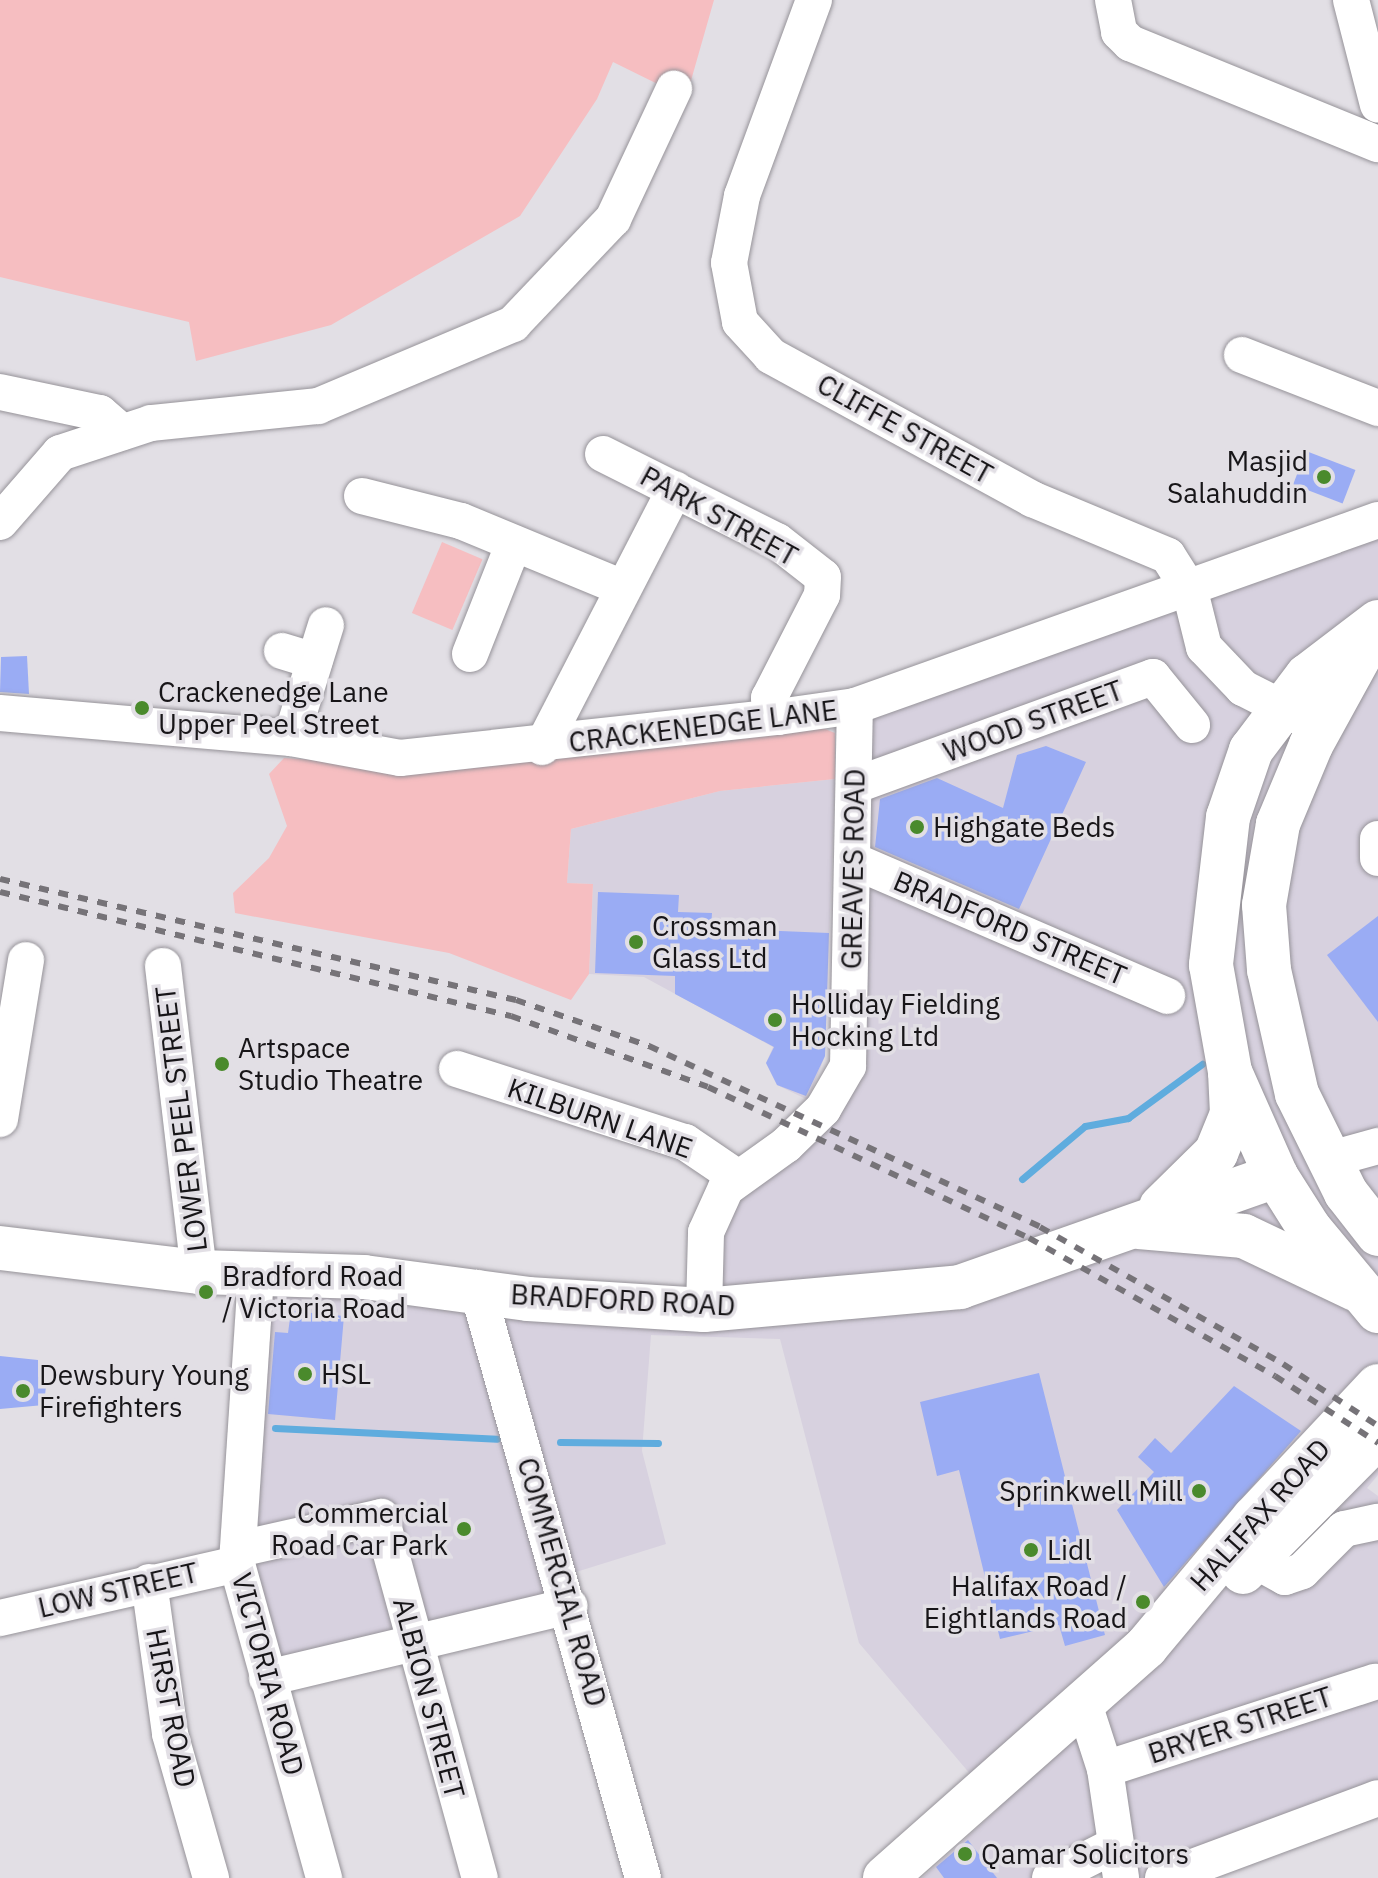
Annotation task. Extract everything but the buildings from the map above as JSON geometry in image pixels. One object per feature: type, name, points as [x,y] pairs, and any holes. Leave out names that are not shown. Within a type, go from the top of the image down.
[{"type":"main road","points":[[1148,1223],[1216,1153],[1232,1114],[1230,1072],[1211,965],[1215,897],[1228,817],[1251,750],[1278,706],[1378,622]]},
{"type":"main road","points":[[1297,1176],[1297,1094],[1269,970],[1264,905],[1278,824],[1322,728],[1378,622]]},
{"type":"main road","points":[[1230,1072],[1297,1176],[1366,1300]]},
{"type":"main road","points":[[1297,1176],[1378,1234]]},
{"type":"main road","name":"BRADFORD ROAD","points":[[0,1248],[199,1272],[477,1288],[528,1299],[704,1310],[960,1287],[1297,1176]]},
{"type":"main road","points":[[1148,1223],[1255,1240],[1366,1300]]},
{"type":"main road","name":"HALIFAX ROAD","points":[[885,1878],[1085,1707],[1146,1647],[1254,1518],[1378,1386]]},
{"type":"main road","name":"HALIFAX ROAD","points":[[1146,1647],[1264,1568],[1378,1436]]},
{"type":"street","name":"CLIFFE STREET","points":[[814,0],[742,196],[729,263],[740,322],[771,356],[1032,499],[1168,556],[1190,591],[1204,647],[1243,688],[1322,728]]},
{"type":"street","points":[[1113,0],[1119,32],[1130,43],[1378,144]]},
{"type":"street","points":[[1351,0],[1378,105]]},
{"type":"street","points":[[0,522],[60,453],[151,423],[318,406],[513,324],[613,219],[674,89]]},
{"type":"street","points":[[1242,355],[1378,408]]},
{"type":"street","points":[[0,392],[100,413],[122,432]]},
{"type":"street","name":"PARK STREET","points":[[603,454],[777,541],[823,577],[822,595],[769,698],[778,717]]},
{"type":"street","points":[[542,747],[675,489]]},
{"type":"street","points":[[362,496],[461,521],[623,588]]},
{"type":"street","name":"CRACKENEDGE LANE","points":[[0,713],[291,738],[400,758],[542,747],[778,717],[855,706],[1190,591],[1378,520]]},
{"type":"street","points":[[470,654],[514,543]]},
{"type":"street","points":[[291,738],[298,656],[326,625]]},
{"type":"street","name":"WOOD STREET","points":[[856,785],[1153,677],[1192,725]]},
{"type":"street","name":"GREAVES ROAD","points":[[704,1310],[706,1232],[726,1188],[786,1145],[823,1109],[848,1066],[856,785],[855,706]]},
{"type":"street","points":[[1378,839],[1378,858]]},
{"type":"street","name":"BRADFORD STREET","points":[[854,861],[1167,996]]},
{"type":"street","points":[[0,1119],[26,960]]},
{"type":"street","name":"LOWER PEEL STREET","points":[[163,966],[199,1272]]},
{"type":"street","name":"KILBURN LANE","points":[[457,1069],[685,1142],[738,1178]]},
{"type":"street","name":"BRADFORD ROAD","points":[[1297,1176],[1378,1146]]},
{"type":"street","name":"VICTORIA ROAD","points":[[256,1276],[238,1556],[267,1678],[324,1878]]},
{"type":"street","name":"COMMERCIAL ROAD","points":[[477,1288],[570,1606],[643,1878]]},
{"type":"street","name":"LOW STREET","points":[[0,1618],[149,1582],[381,1517]]},
{"type":"street","name":"ALBION STREET","points":[[381,1517],[413,1645],[480,1878]]},
{"type":"street","points":[[1264,1568],[1302,1571],[1344,1529],[1378,1522]]},
{"type":"street","name":"HIRST ROAD","points":[[149,1582],[170,1734],[211,1878]]},
{"type":"street","points":[[267,1678],[570,1606]]},
{"type":"street","name":"BRYER STREET","points":[[1105,1769],[1375,1682]]},
{"type":"street","points":[[1050,1878],[1118,1861],[1105,1769],[1085,1707]]},
{"type":"street","points":[[1163,1878],[1378,1798]]},
{"type":"shaded area","points":[[0,0],[714,0],[686,98],[613,62],[597,99],[520,216],[331,325],[196,361],[189,322],[0,277]]},
{"type":"shaded area","points":[[1378,520],[1378,1475],[1367,1488],[1378,1496],[1378,1803],[1166,1878],[1121,1878],[1115,1845],[1050,1878],[922,1878],[999,1808],[859,1643],[780,1339],[651,1335],[642,1451],[666,1544],[576,1572],[570,1606],[267,1678],[239,1549],[256,1276],[704,1310],[706,1232],[848,1066],[855,706]]},
{"type":"shaded area","points":[[442,542],[483,559],[452,630],[412,613]]},
{"type":"shaded area","points":[[813,724],[835,733],[835,779],[720,791],[571,829],[567,883],[593,884],[589,974],[571,1000],[449,953],[235,913],[233,893],[269,858],[287,826],[269,774],[284,758],[458,770]]},
{"type":"shaded area","points":[[835,779],[825,1056],[808,1100],[777,1085],[766,1063],[773,1047],[644,977],[589,974],[593,884],[567,883],[571,829],[720,791]]},
{"type":"waterway","points":[[1022,1179],[1085,1126],[1128,1118],[1202,1064]]},
{"type":"waterway","points":[[275,1428],[497,1439]]},
{"type":"waterway","points":[[560,1442],[658,1443]]},
{"type":"railway","points":[[0,879],[516,1000],[649,1046],[1040,1227],[1283,1364],[1378,1426]]},
{"type":"railway","points":[[0,892],[511,1016],[708,1087],[1029,1238],[1275,1376],[1378,1443]]},
{"type":"place","name":"Masjid Salahuddin","points":[[1324,477]]},
{"type":"place","name":"Crackenedge Lane Upper Peel Street","points":[[142,708]]},
{"type":"place","name":"Highgate Beds","points":[[917,827]]},
{"type":"place","name":"Crossman Glass Ltd","points":[[636,942]]},
{"type":"place","name":"Holliday Fielding Hocking Ltd","points":[[775,1020]]},
{"type":"place","name":"Artspace Studio Theatre","points":[[222,1064]]},
{"type":"place","name":"Bradford Road / Victoria Road","points":[[206,1292]]},
{"type":"place","name":"HSL","points":[[305,1374]]},
{"type":"place","name":"Dewsbury Young Firefighters","points":[[23,1391]]},
{"type":"place","name":"Sprinkwell Mill","points":[[1199,1491]]},
{"type":"place","name":"Commercial Road Car Park","points":[[464,1529]]},
{"type":"place","name":"Lidl","points":[[1031,1550]]},
{"type":"place","name":"Halifax Road / Eightlands Road","points":[[1143,1602]]},
{"type":"place","name":"Qamar Solicitors","points":[[965,1854]]}]
